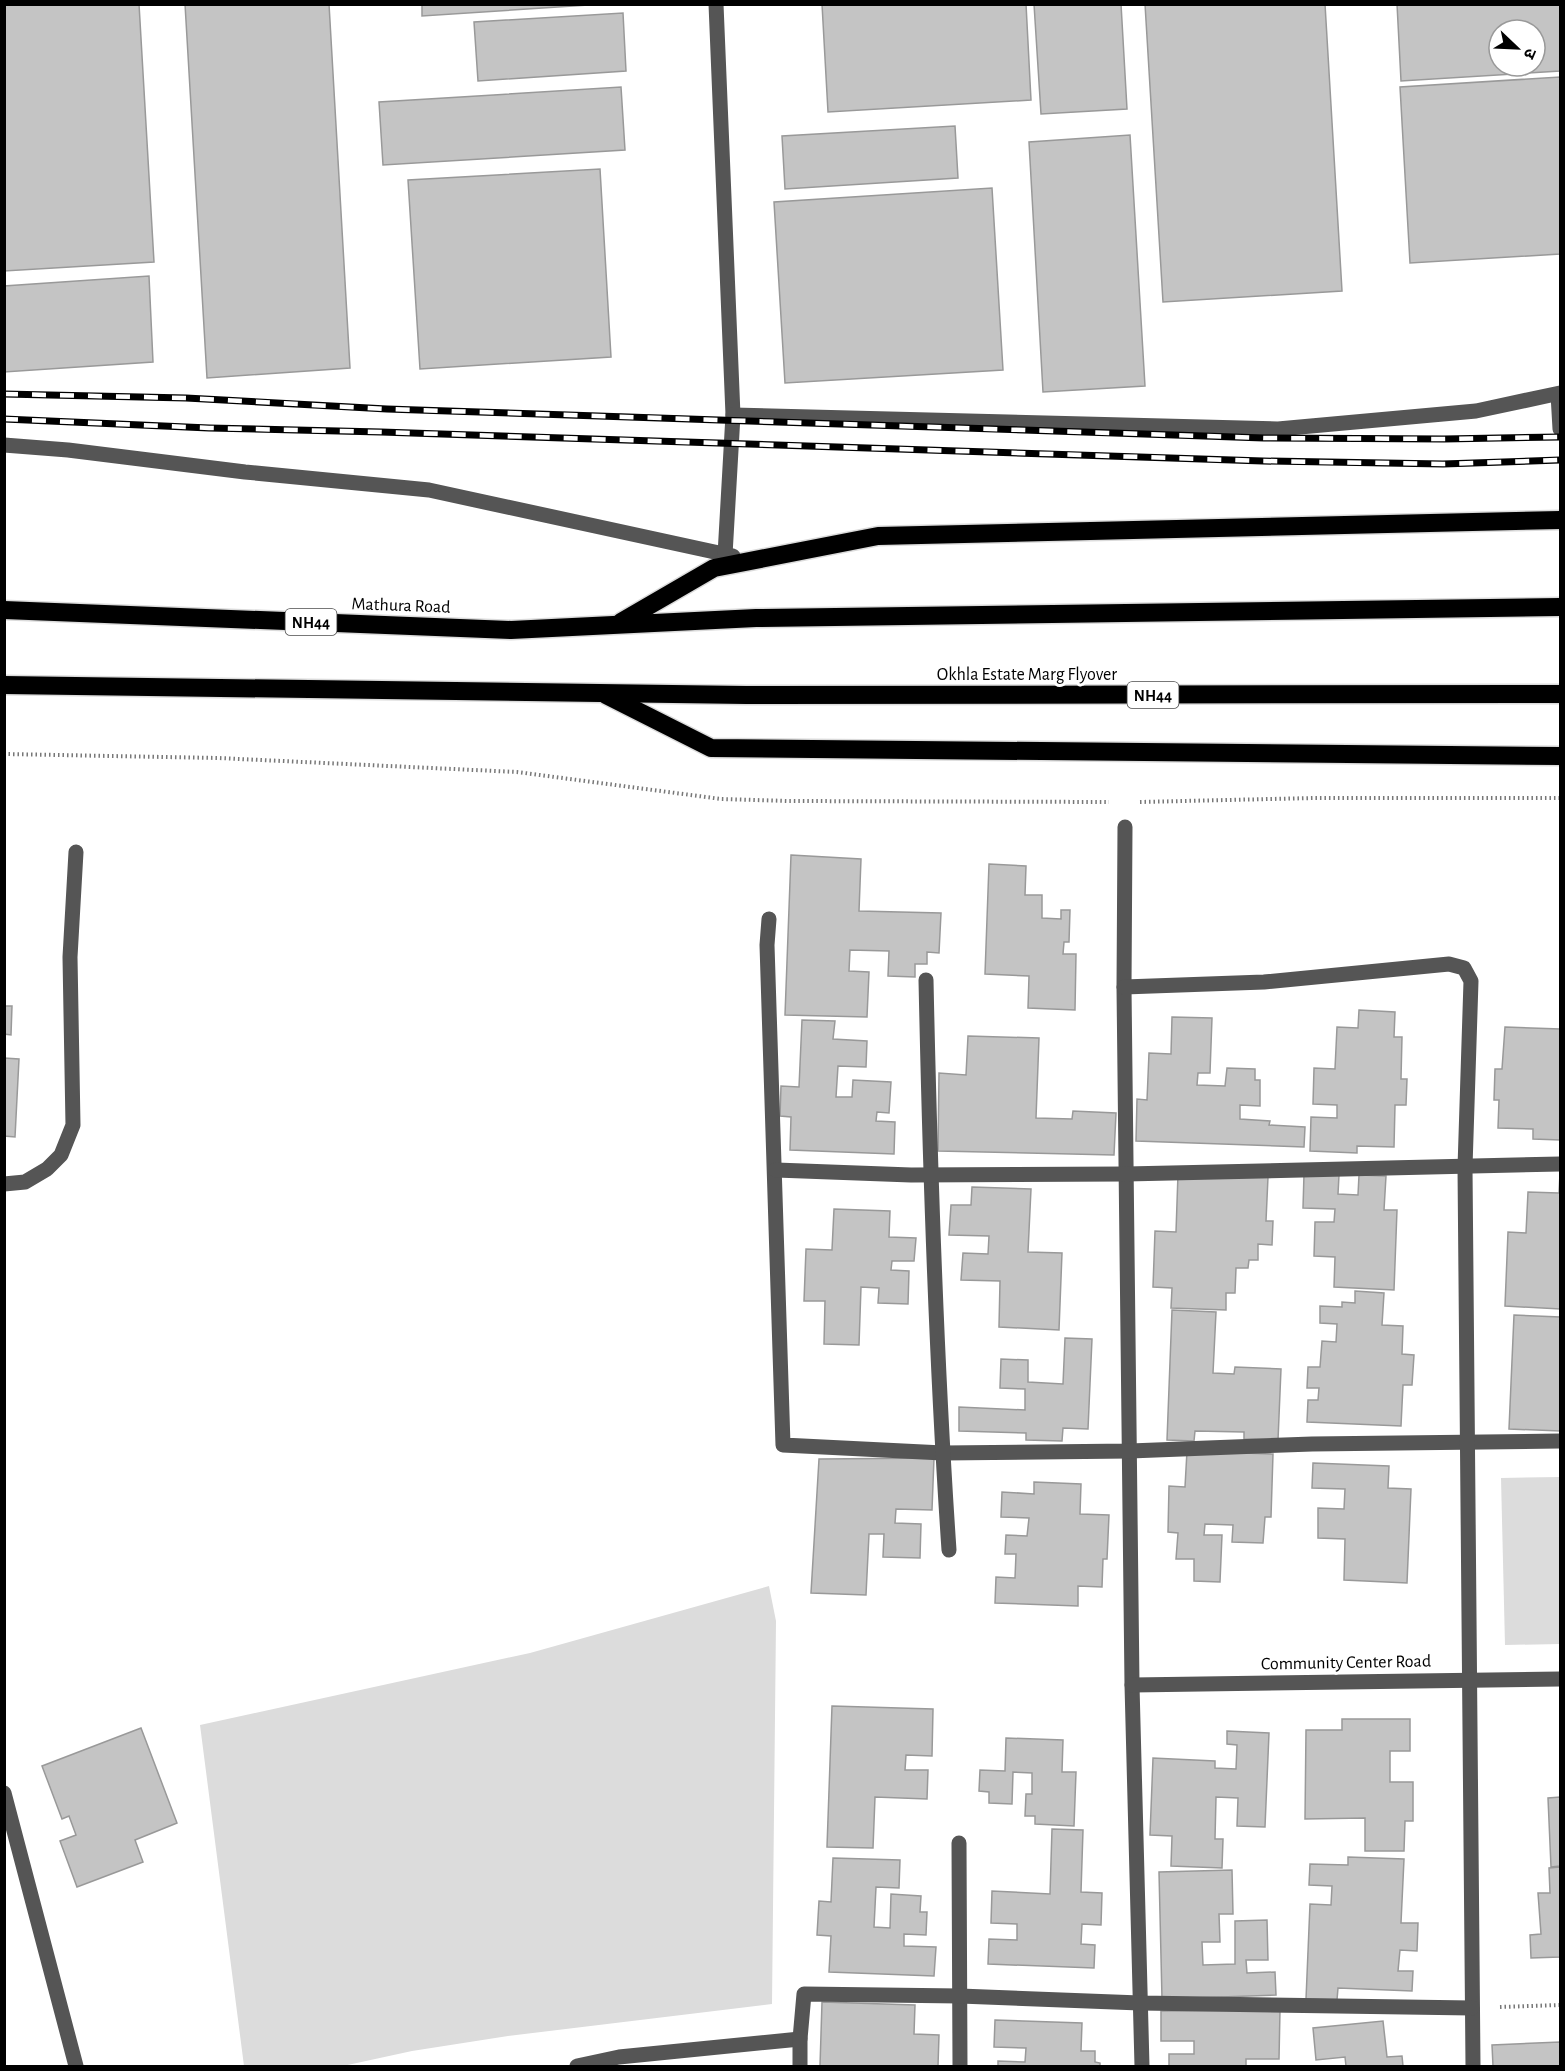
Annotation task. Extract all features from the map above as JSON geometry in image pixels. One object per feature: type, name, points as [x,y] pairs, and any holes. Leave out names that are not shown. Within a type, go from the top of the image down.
[{"type":"highway","points":[[616,624],[714,568],[878,536],[1560,520]]},
{"type":"highway","name":"NH44","points":[[616,624],[756,618],[1560,607]]},
{"type":"highway","name":"Mathura Road","points":[[4,610],[511,630],[616,624]]},
{"type":"highway","name":"NH44","points":[[4,685],[602,693]]},
{"type":"highway","points":[[602,693],[711,748],[1560,756]]},
{"type":"highway","name":"Okhla Estate Marg Flyover","points":[[602,693],[746,695],[1560,694]]},
{"type":"street","points":[[716,4],[733,415],[724,555]]},
{"type":"street","points":[[733,415],[1278,429],[1476,411],[1559,393],[1560,429]]},
{"type":"street","points":[[4,445],[429,490],[754,561]]},
{"type":"street","points":[[1125,827],[1124,987],[1132,1685],[1142,2067]]},
{"type":"street","points":[[4,1184],[25,1182],[47,1168],[61,1155],[73,1125],[70,957],[76,852]]},
{"type":"street","points":[[769,919],[767,945],[783,1445],[943,1453],[1130,1451],[1311,1444],[1560,1441]]},
{"type":"street","points":[[1124,987],[1264,982],[1449,964],[1464,968],[1471,981],[1465,1167],[1473,2067]]},
{"type":"street","points":[[926,980],[930,1175],[949,1550]]},
{"type":"street","points":[[776,1170],[930,1175],[1126,1174],[1560,1164]]},
{"type":"street","name":"Community Center Road","points":[[1132,1685],[1560,1679]]},
{"type":"street","points":[[4,1793],[75,2067]]},
{"type":"street","points":[[959,1843],[960,2067]]},
{"type":"street","points":[[800,2067],[804,1994],[960,1996],[1140,2003],[1473,2008]]},
{"type":"street","points":[[577,2067],[619,2057],[800,2039]]},
{"type":"path","points":[[4,754],[218,758],[517,772],[721,799],[1112,802]]},
{"type":"path","points":[[1136,802],[1314,798],[1560,798]]},
{"type":"path","points":[[1473,2008],[1560,2005]]},
{"type":"shaded area","points":[[1560,1477],[1560,1644],[1505,1645],[1501,1478]]},
{"type":"shaded area","points":[[769,1586],[776,1621],[772,2004],[508,2036],[412,2051],[343,2066],[244,2066],[200,1725],[530,1653]]},
{"type":"building","points":[[4,4],[139,4],[154,262],[4,271]]},
{"type":"building","points":[[185,4],[329,4],[350,368],[207,378]]},
{"type":"building","points":[[422,4],[588,4],[588,5],[422,16]]},
{"type":"building","points":[[822,4],[1026,4],[1031,100],[828,112]]},
{"type":"building","points":[[1034,4],[1121,4],[1127,109],[1041,114]]},
{"type":"building","points":[[1145,4],[1325,4],[1342,291],[1163,302]]},
{"type":"building","points":[[1397,4],[1560,4],[1560,71],[1547,72],[1547,18],[1487,18],[1487,76],[1401,81]]},
{"type":"building","points":[[623,13],[626,71],[478,81],[474,22]]},
{"type":"building","points":[[1560,77],[1560,254],[1410,263],[1400,87]]},
{"type":"building","points":[[621,87],[625,150],[383,165],[379,102]]},
{"type":"building","points":[[955,126],[958,178],[785,189],[782,136]]},
{"type":"building","points":[[1130,135],[1145,386],[1043,392],[1029,142]]},
{"type":"building","points":[[600,169],[611,357],[420,369],[408,180]]},
{"type":"building","points":[[992,188],[1003,370],[785,383],[774,202]]},
{"type":"building","points":[[149,276],[153,362],[4,372],[4,286]]},
{"type":"building","points":[[791,855],[861,859],[859,911],[941,913],[939,953],[927,952],[927,964],[915,964],[915,977],[888,976],[889,951],[850,950],[849,971],[869,972],[867,1017],[785,1015]]},
{"type":"building","points":[[989,864],[1026,866],[1025,895],[1042,895],[1042,918],[1061,919],[1061,910],[1070,910],[1069,942],[1064,942],[1063,954],[1076,954],[1075,1010],[1028,1008],[1029,976],[985,974]]},
{"type":"building","points":[[4,1006],[12,1006],[11,1035],[4,1034]]},
{"type":"building","points":[[1359,1010],[1395,1012],[1394,1037],[1402,1037],[1401,1079],[1407,1079],[1406,1105],[1395,1105],[1394,1147],[1357,1146],[1357,1153],[1310,1151],[1311,1117],[1337,1118],[1337,1105],[1313,1104],[1314,1068],[1335,1069],[1337,1027],[1358,1028]]},
{"type":"building","points":[[1172,1017],[1212,1018],[1210,1073],[1198,1073],[1197,1085],[1225,1086],[1227,1068],[1255,1069],[1255,1080],[1260,1080],[1260,1106],[1240,1105],[1240,1119],[1270,1121],[1269,1125],[1305,1127],[1304,1147],[1136,1141],[1137,1099],[1147,1100],[1149,1053],[1171,1054]]},
{"type":"building","points":[[802,1020],[835,1021],[833,1039],[867,1041],[866,1067],[838,1066],[836,1097],[852,1097],[853,1080],[891,1082],[889,1113],[877,1112],[876,1121],[895,1122],[894,1154],[790,1150],[791,1117],[780,1116],[781,1086],[799,1087]]},
{"type":"building","points":[[1505,1027],[1560,1029],[1560,1140],[1533,1139],[1533,1129],[1498,1128],[1499,1100],[1494,1100],[1495,1069],[1502,1069]]},
{"type":"building","points":[[968,1036],[1039,1038],[1036,1118],[1072,1119],[1073,1111],[1116,1113],[1114,1155],[938,1151],[939,1073],[966,1075]]},
{"type":"building","points":[[4,1058],[19,1059],[15,1137],[4,1136]]},
{"type":"building","points":[[1560,1173],[1560,1309],[1505,1306],[1508,1232],[1526,1233],[1528,1192],[1559,1193]]},
{"type":"building","points":[[1178,1174],[1268,1177],[1266,1221],[1273,1221],[1272,1245],[1258,1244],[1258,1260],[1249,1260],[1248,1268],[1236,1268],[1235,1293],[1226,1293],[1226,1310],[1171,1308],[1172,1288],[1153,1287],[1155,1231],[1176,1232]]},
{"type":"building","points":[[1304,1174],[1339,1175],[1338,1194],[1358,1195],[1359,1175],[1386,1176],[1384,1210],[1397,1210],[1394,1290],[1334,1287],[1335,1257],[1314,1256],[1315,1222],[1334,1222],[1335,1209],[1303,1208]]},
{"type":"building","points":[[972,1187],[1031,1189],[1028,1252],[1062,1253],[1059,1330],[999,1327],[1000,1281],[961,1280],[963,1253],[988,1254],[989,1236],[949,1235],[951,1205],[971,1205]]},
{"type":"building","points":[[834,1209],[890,1211],[889,1237],[916,1238],[914,1261],[892,1261],[891,1270],[909,1271],[908,1304],[878,1303],[879,1288],[861,1287],[859,1345],[824,1344],[825,1301],[804,1301],[806,1249],[832,1250]]},
{"type":"building","points":[[1355,1291],[1384,1293],[1382,1325],[1403,1326],[1402,1354],[1414,1355],[1412,1385],[1403,1385],[1401,1426],[1307,1422],[1308,1400],[1318,1400],[1319,1388],[1307,1388],[1308,1367],[1320,1367],[1322,1341],[1336,1342],[1337,1324],[1320,1323],[1320,1306],[1342,1307],[1342,1302],[1355,1303]]},
{"type":"building","points":[[1172,1310],[1216,1312],[1213,1373],[1234,1374],[1235,1367],[1281,1369],[1278,1440],[1244,1439],[1244,1432],[1195,1431],[1194,1441],[1167,1440]]},
{"type":"building","points":[[1514,1315],[1560,1317],[1560,1431],[1509,1429]]},
{"type":"building","points":[[1065,1338],[1092,1339],[1088,1429],[1063,1428],[1062,1441],[1026,1440],[1026,1433],[959,1431],[959,1407],[1025,1410],[1025,1389],[1000,1388],[1001,1359],[1028,1360],[1028,1382],[1063,1384]]},
{"type":"building","points":[[1187,1451],[1273,1454],[1271,1517],[1265,1517],[1263,1543],[1232,1542],[1233,1525],[1205,1524],[1204,1535],[1222,1535],[1220,1582],[1194,1581],[1194,1559],[1176,1559],[1178,1533],[1168,1532],[1169,1486],[1185,1487]]},
{"type":"building","points":[[934,1458],[932,1510],[896,1509],[895,1523],[921,1524],[920,1558],[883,1557],[884,1534],[869,1534],[866,1595],[811,1593],[819,1459]]},
{"type":"building","points":[[1313,1463],[1389,1466],[1388,1488],[1411,1489],[1407,1583],[1344,1580],[1345,1539],[1318,1538],[1318,1508],[1344,1509],[1345,1489],[1312,1488]]},
{"type":"building","points":[[1034,1482],[1081,1484],[1080,1514],[1109,1515],[1107,1559],[1103,1559],[1102,1587],[1078,1586],[1078,1606],[995,1603],[996,1577],[1015,1578],[1016,1554],[1005,1554],[1006,1535],[1027,1536],[1029,1518],[1001,1517],[1002,1492],[1034,1494]]},
{"type":"building","points":[[832,1706],[933,1709],[932,1756],[906,1755],[905,1770],[928,1770],[927,1799],[875,1797],[873,1848],[827,1847]]},
{"type":"building","points":[[1342,1719],[1410,1719],[1410,1751],[1390,1751],[1390,1782],[1413,1782],[1413,1821],[1405,1821],[1404,1851],[1365,1851],[1365,1818],[1305,1819],[1306,1730],[1342,1730]]},
{"type":"building","points":[[141,1728],[177,1823],[135,1840],[143,1862],[77,1887],[60,1841],[76,1835],[69,1816],[62,1819],[42,1766]]},
{"type":"building","points":[[1227,1731],[1269,1733],[1265,1827],[1237,1826],[1238,1798],[1216,1797],[1215,1839],[1223,1839],[1222,1868],[1171,1866],[1172,1836],[1150,1835],[1153,1758],[1215,1761],[1215,1768],[1236,1769],[1237,1745],[1227,1744]]},
{"type":"building","points":[[1006,1738],[1063,1740],[1062,1772],[1076,1772],[1074,1826],[1035,1824],[1035,1816],[1025,1816],[1026,1794],[1032,1794],[1032,1773],[1013,1772],[1012,1804],[989,1803],[989,1792],[979,1791],[980,1770],[1005,1771]]},
{"type":"building","points":[[1560,1797],[1560,1866],[1551,1867],[1548,1798]]},
{"type":"building","points":[[1052,1829],[1083,1830],[1081,1892],[1102,1893],[1101,1925],[1082,1924],[1081,1944],[1095,1945],[1094,1968],[988,1964],[989,1939],[1017,1940],[1017,1924],[991,1923],[992,1891],[1050,1894]]},
{"type":"building","points":[[1348,1857],[1404,1859],[1401,1923],[1418,1923],[1417,1951],[1400,1950],[1398,1971],[1413,1971],[1412,1991],[1338,1988],[1337,2000],[1306,1999],[1310,1904],[1331,1905],[1332,1886],[1309,1885],[1310,1864],[1348,1865]]},
{"type":"building","points":[[833,1858],[900,1860],[899,1888],[876,1887],[874,1927],[890,1928],[891,1894],[921,1896],[920,1912],[927,1912],[926,1935],[904,1934],[904,1946],[936,1947],[934,1976],[829,1972],[831,1936],[817,1935],[819,1901],[831,1902]]},
{"type":"building","points":[[1560,1867],[1560,1957],[1531,1958],[1530,1935],[1541,1934],[1538,1893],[1550,1893],[1549,1868]]},
{"type":"building","points":[[1232,1870],[1233,1914],[1219,1914],[1220,1942],[1202,1942],[1203,1965],[1235,1964],[1235,1921],[1267,1920],[1268,1960],[1246,1960],[1247,1973],[1275,1972],[1276,1995],[1162,1999],[1159,1872]]},
{"type":"building","points":[[822,2002],[915,2005],[914,2034],[939,2035],[938,2066],[820,2066]]},
{"type":"building","points":[[1280,2010],[1279,2059],[1246,2059],[1246,2066],[1169,2066],[1169,2054],[1194,2054],[1194,2041],[1161,2041],[1161,2011]]},
{"type":"building","points":[[995,2020],[1082,2023],[1081,2051],[1095,2051],[1095,2062],[1100,2063],[1100,2066],[998,2066],[998,2061],[1025,2062],[1026,2048],[994,2047]]},
{"type":"building","points":[[1383,2021],[1387,2057],[1402,2056],[1403,2066],[1346,2066],[1345,2057],[1316,2060],[1313,2028]]},
{"type":"building","points":[[1560,2042],[1560,2066],[1493,2066],[1492,2045]]},
{"type":"railway","points":[[4,394],[186,398],[387,409],[1264,438],[1560,437]]},
{"type":"railway","points":[[4,419],[209,428],[1263,461],[1443,464],[1560,460]]}]
